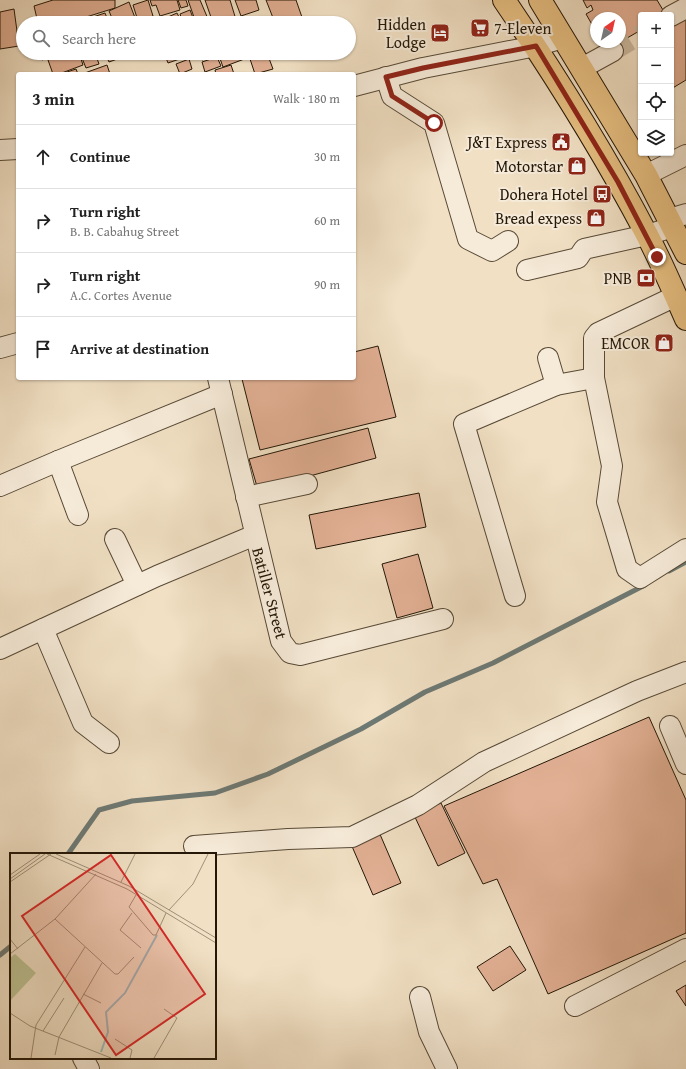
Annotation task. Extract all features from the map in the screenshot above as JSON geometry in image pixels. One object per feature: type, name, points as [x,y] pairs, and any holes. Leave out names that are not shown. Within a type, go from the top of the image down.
[{"type":"main road","points":[[504,0],[536,46],[618,182],[647,235],[686,319]]},
{"type":"main road","points":[[540,0],[646,175],[676,220],[686,253]]},
{"type":"street","points":[[674,14],[686,8]]},
{"type":"street","points":[[356,85],[423,68],[536,46],[563,38]]},
{"type":"street","points":[[582,68],[613,51]]},
{"type":"street","points":[[386,77],[392,96],[434,123],[468,238],[492,251],[508,241]]},
{"type":"street","points":[[0,150],[16,149]]},
{"type":"street","points":[[646,175],[686,155]]},
{"type":"street","points":[[527,270],[578,258],[584,250],[647,235],[676,220]]},
{"type":"street","points":[[676,296],[598,333],[594,338],[594,378],[612,466],[607,502],[627,569],[640,578],[686,549]]},
{"type":"street","points":[[0,348],[16,344]]},
{"type":"street","points":[[548,358],[556,385]]},
{"type":"street","points":[[514,596],[464,424],[556,385],[594,378]]},
{"type":"street","points":[[0,486],[58,461],[220,386]]},
{"type":"street","name":"Batiller Street","points":[[220,386],[281,641],[290,653],[300,655],[443,619]]},
{"type":"street","points":[[58,461],[78,515]]},
{"type":"street","points":[[246,497],[308,484]]},
{"type":"street","points":[[0,649],[137,585],[255,535]]},
{"type":"street","points":[[115,539],[137,585]]},
{"type":"street","points":[[43,629],[83,723],[109,743]]},
{"type":"street","points":[[194,846],[288,839],[352,837],[418,805],[484,762],[637,691],[686,672]]},
{"type":"street","points":[[670,726],[686,764]]},
{"type":"street","points":[[575,1006],[686,949]]},
{"type":"street","points":[[420,998],[429,1032],[447,1069]]},
{"type":"building","points":[[53,0],[115,0],[115,8],[89,16],[36,16],[34,6]]},
{"type":"building","points":[[148,0],[153,16],[136,16],[133,5]]},
{"type":"building","points":[[150,0],[177,0],[180,10],[160,16],[156,5],[152,6]]},
{"type":"building","points":[[178,0],[186,0],[188,6],[181,8]]},
{"type":"building","points":[[188,0],[200,0],[207,16],[194,16]]},
{"type":"building","points":[[205,0],[230,0],[235,16],[211,16]]},
{"type":"building","points":[[235,0],[256,0],[259,10],[241,16]]},
{"type":"building","points":[[266,0],[296,0],[302,16],[272,16]]},
{"type":"building","points":[[583,0],[657,0],[664,12],[638,12],[638,32],[626,39],[626,12],[590,12],[590,21],[586,14],[593,10],[591,5],[587,8]]},
{"type":"building","points":[[129,2],[134,16],[111,16],[109,11]]},
{"type":"building","points":[[14,9],[16,24],[16,46],[0,49],[0,12]]},
{"type":"building","points":[[190,10],[192,16],[181,16],[180,14]]},
{"type":"building","points":[[686,11],[686,80],[674,87],[674,48],[674,18]]},
{"type":"building","points":[[105,13],[106,16],[96,16]]},
{"type":"building","points":[[177,13],[178,16],[170,16]]},
{"type":"building","points":[[48,60],[81,60],[83,65],[64,72],[52,72]]},
{"type":"building","points":[[83,60],[98,60],[99,64],[86,68]]},
{"type":"building","points":[[167,60],[177,60],[168,63]]},
{"type":"building","points":[[189,60],[192,69],[185,72],[179,72],[176,64]]},
{"type":"building","points":[[208,60],[218,60],[221,66],[205,72],[202,62]]},
{"type":"building","points":[[220,60],[242,60],[223,67]]},
{"type":"building","points":[[250,60],[270,60],[273,69],[262,72],[254,72]]},
{"type":"building","points":[[107,65],[109,72],[88,72]]},
{"type":"building","points":[[231,65],[233,72],[216,72],[215,70]]},
{"type":"building","points":[[76,69],[77,72],[67,72]]},
{"type":"building","points":[[378,346],[396,417],[260,450],[242,380],[356,380],[356,352]]},
{"type":"building","points":[[368,428],[376,458],[258,490],[249,459]]},
{"type":"building","points":[[419,493],[426,527],[316,549],[309,515]]},
{"type":"building","points":[[418,554],[433,608],[397,618],[382,564]]},
{"type":"building","points":[[649,717],[686,800],[686,933],[548,994],[497,879],[483,884],[444,806]]},
{"type":"building","points":[[441,803],[465,853],[438,866],[414,815]]},
{"type":"building","points":[[379,832],[401,883],[373,895],[351,844]]},
{"type":"building","points":[[510,946],[526,970],[493,991],[477,967]]},
{"type":"building","points":[[686,985],[686,1006],[676,991]]},
{"type":"waterway","points":[[669,571],[686,562]]},
{"type":"waterway","points":[[69,853],[99,810],[132,801],[215,793],[268,774],[361,729],[425,692],[493,663],[645,585]]},
{"type":"waterway","points":[[0,955],[10,947]]},
{"type":"tunnel","points":[[613,51],[638,36]]},
{"type":"place","name":"7-Eleven","points":[[480,28]]},
{"type":"place","name":"Hidden Lodge","points":[[440,33]]},
{"type":"place","name":"J&T Express","points":[[561,142]]},
{"type":"place","name":"Motorstar","points":[[577,166]]},
{"type":"place","name":"Dohera Hotel","points":[[602,194]]},
{"type":"place","name":"Bread expess","points":[[596,218]]},
{"type":"place","name":"PNB","points":[[646,278]]},
{"type":"place","name":"EMCOR","points":[[664,343]]},
{"type":"route","points":[[434,123],[392,96],[386,77],[423,68],[536,46],[618,182],[647,235],[657,257]]}]
